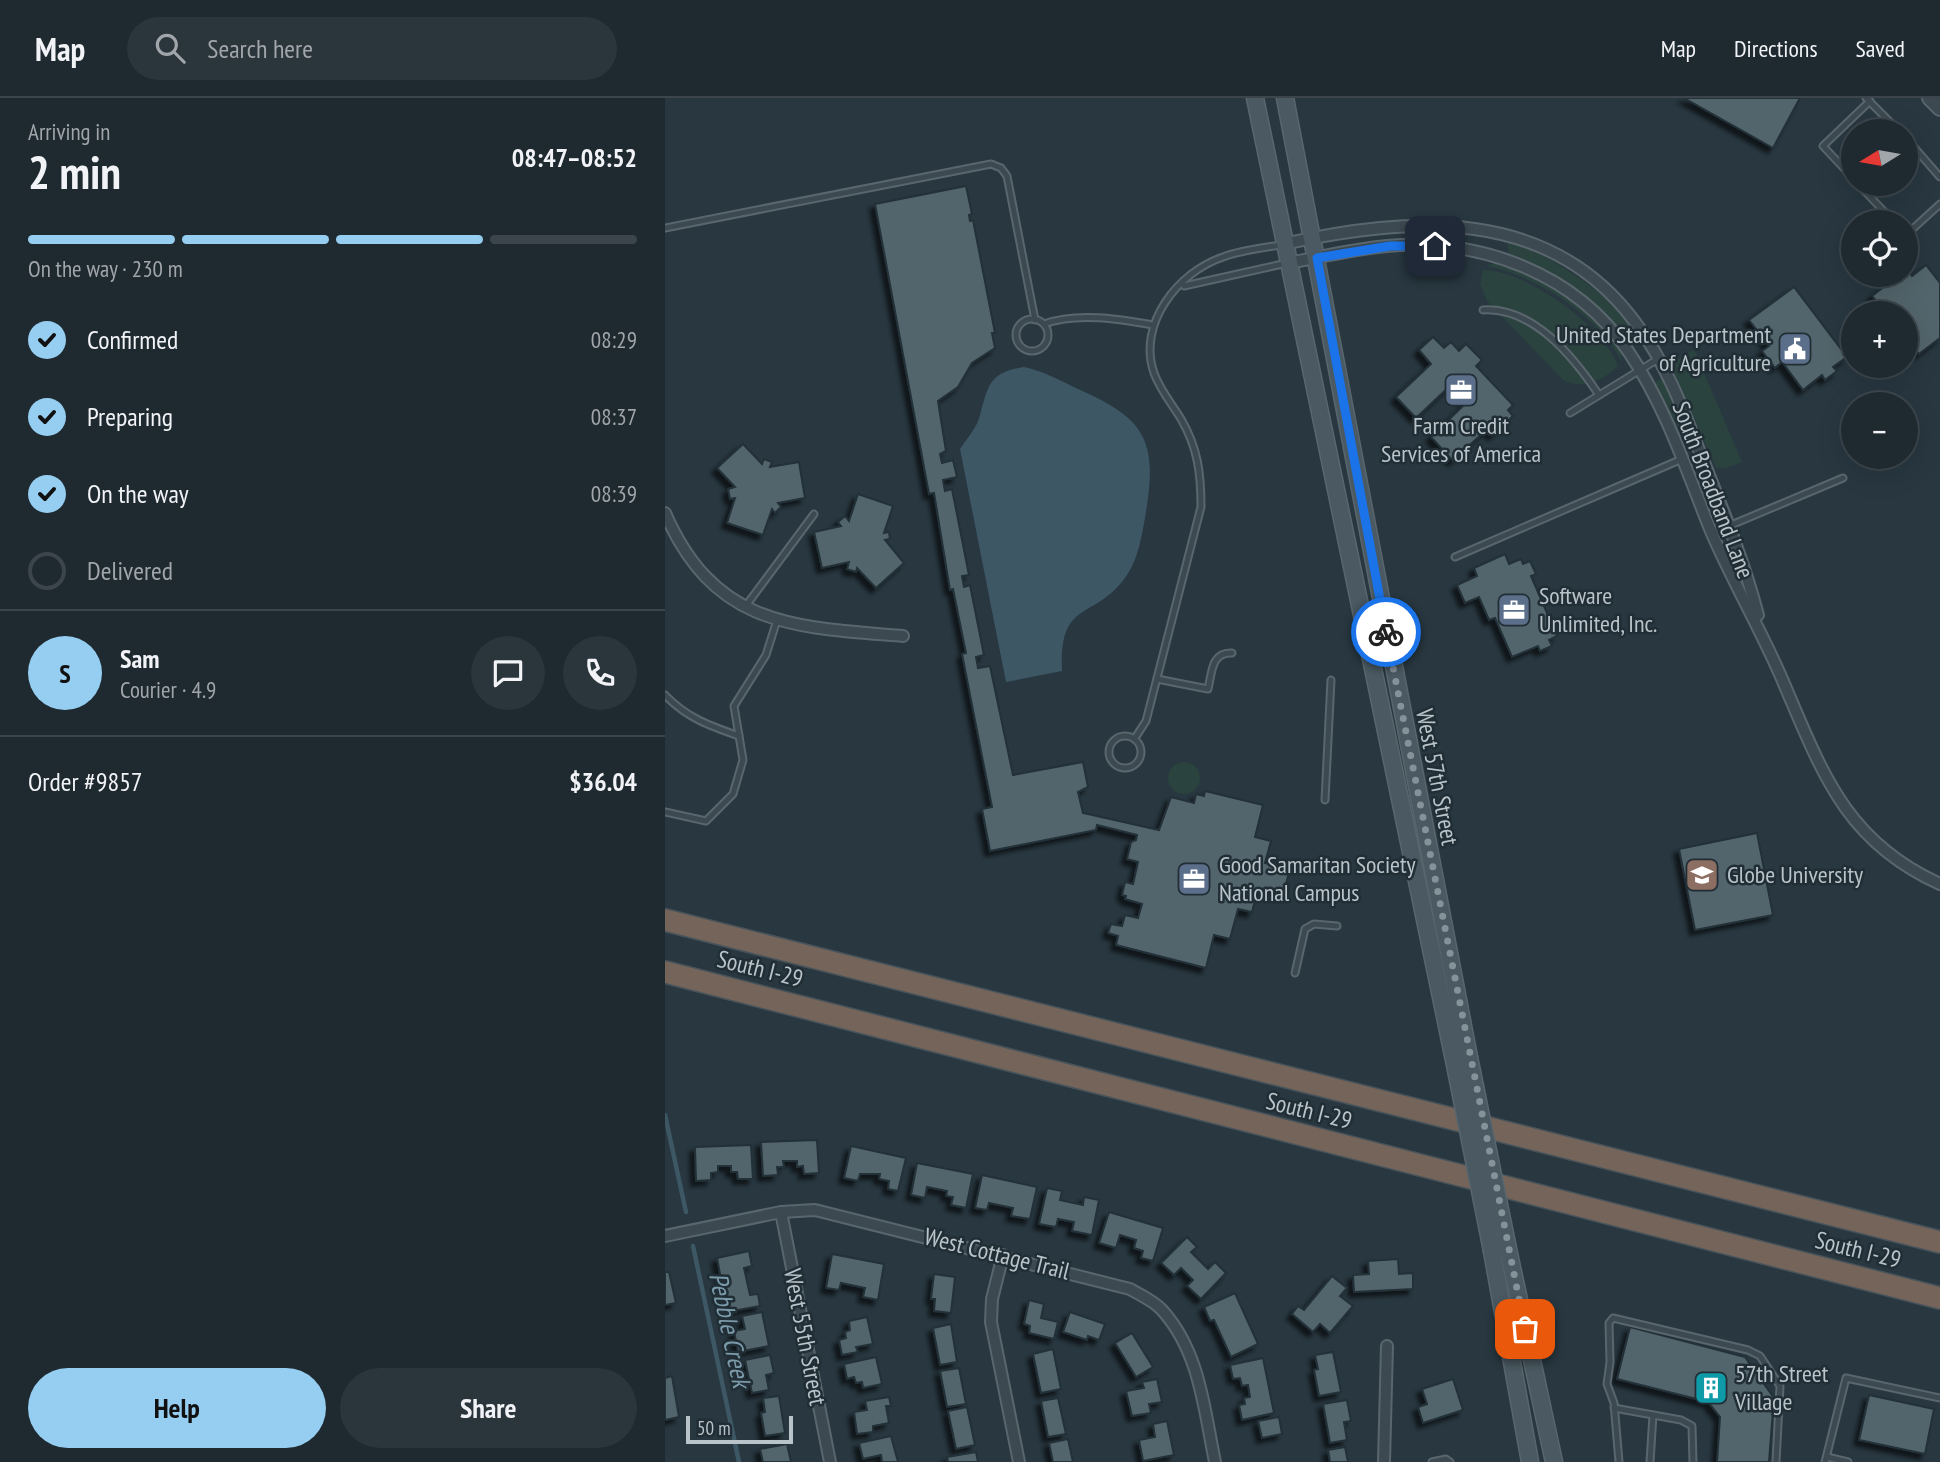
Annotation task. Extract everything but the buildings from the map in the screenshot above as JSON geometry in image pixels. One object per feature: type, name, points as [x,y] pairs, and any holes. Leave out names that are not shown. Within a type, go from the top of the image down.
[{"type":"highway","name":"South I-29","points":[[665,920],[1940,1242]]},
{"type":"highway","name":"South I-29","points":[[665,972],[1940,1298]]},
{"type":"main road","name":"West 57th Street","points":[[1255,98],[1288,263],[1462,1058]]},
{"type":"main road","name":"West 57th Street","points":[[1285,98],[1317,258],[1462,1058],[1500,1250],[1554,1462]]},
{"type":"main road","name":"West 57th Street","points":[[1500,1250],[1530,1462]]},
{"type":"street","points":[[1930,98],[1940,108]]},
{"type":"street","name":"South Broadband Lane","points":[[1284,244],[1385,225],[1430,223],[1507,234],[1548,249],[1594,279],[1635,321],[1678,397],[1741,555],[1762,632]]},
{"type":"street","name":"South Broadband Lane","points":[[1288,263],[1368,248],[1420,245],[1449,247],[1522,264],[1555,281],[1590,309],[1627,350],[1639,370],[1682,460],[1712,533],[1762,632],[1835,796],[1860,828],[1888,854],[1940,884]]},
{"type":"street","points":[[665,513],[678,541],[699,570],[745,607],[777,620],[834,631],[903,636]]},
{"type":"street","name":"West Cottage Trail","points":[[665,1236],[781,1212],[814,1210],[1003,1255],[1130,1289],[1160,1308],[1181,1335],[1194,1363],[1215,1462]]},
{"type":"street","name":"West 55th Street","points":[[781,1212],[830,1462]]},
{"type":"street","points":[[1003,1255],[992,1299],[991,1322],[1019,1462]]},
{"type":"street","points":[[1384,1462],[1387,1346]]},
{"type":"lane","points":[[1849,119],[1868,99],[1887,119]]},
{"type":"lane","points":[[1841,127],[1823,146],[1841,165]]},
{"type":"lane","points":[[1918,152],[1940,177]]},
{"type":"lane","points":[[665,228],[991,164],[1001,168],[1007,176],[1035,320]]},
{"type":"lane","points":[[1869,196],[1883,210]]},
{"type":"lane","points":[[1918,224],[1940,204]]},
{"type":"lane","points":[[1135,738],[1146,721],[1201,507],[1201,481],[1195,447],[1153,372],[1150,338],[1153,325],[1165,301],[1202,267],[1223,257],[1284,244]]},
{"type":"lane","points":[[1181,286],[1288,263]]},
{"type":"lane","points":[[1483,310],[1509,310],[1534,326],[1581,368],[1599,395]]},
{"type":"lane","points":[[1044,324],[1058,319],[1095,318],[1153,325]]},
{"type":"lane","points":[[1035,320],[1044,324],[1048,333],[1045,344],[1037,351],[1026,350],[1018,343],[1016,332],[1021,323],[1035,320]]},
{"type":"lane","points":[[1570,413],[1658,359]]},
{"type":"lane","points":[[1455,556],[1682,460]]},
{"type":"lane","points":[[1712,533],[1843,478]]},
{"type":"lane","points":[[745,607],[814,514]]},
{"type":"lane","points":[[665,813],[706,821],[733,794],[743,760],[734,706],[766,655],[777,620]]},
{"type":"lane","points":[[1157,679],[1208,689],[1216,658],[1223,653],[1232,653]]},
{"type":"lane","points":[[1325,800],[1331,680]]},
{"type":"lane","points":[[665,695],[681,712],[702,724],[739,736]]},
{"type":"lane","points":[[1122,737],[1135,738],[1141,750],[1139,760],[1126,768],[1116,765],[1110,757],[1113,742],[1122,737]]},
{"type":"lane","points":[[1294,973],[1305,929],[1314,924],[1337,926]]},
{"type":"lane","points":[[1619,1462],[1615,1408],[1607,1384],[1610,1362],[1609,1323],[1613,1318],[1748,1350],[1760,1356],[1780,1386],[1776,1462]]},
{"type":"lane","points":[[1848,1462],[1826,1459],[1846,1378],[1940,1398]]},
{"type":"lane","points":[[1615,1408],[1682,1419],[1692,1426],[1693,1462]]},
{"type":"lane","points":[[1650,1462],[1653,1415]]},
{"type":"lane","points":[[1432,1462],[1446,1459],[1450,1462]]},
{"type":"green space","points":[[1508,243],[1540,254],[1582,280],[1619,310],[1631,324],[1636,336],[1629,340],[1589,300],[1574,289],[1543,269],[1508,253]]},
{"type":"green space","points":[[1494,263],[1529,274],[1566,296],[1612,340],[1622,354],[1621,361],[1598,328],[1564,300],[1525,278],[1487,266]]},
{"type":"green space","points":[[1483,270],[1501,272],[1521,279],[1561,303],[1597,334],[1618,366],[1606,376],[1585,384],[1563,380],[1487,301],[1480,284]]},
{"type":"green space","points":[[1694,349],[1742,462],[1726,468],[1716,468],[1673,369],[1678,359]]},
{"type":"green space","points":[[1659,379],[1665,381],[1688,434],[1685,440],[1655,384]]},
{"type":"green space","points":[[1184,762],[1196,766],[1200,778],[1196,790],[1184,794],[1172,790],[1168,778],[1172,766]]},
{"type":"water","points":[[1024,367],[1052,376],[1100,400],[1132,421],[1147,449],[1150,466],[1149,487],[1134,563],[1113,591],[1072,621],[1066,632],[1062,671],[1006,682],[960,449],[979,420],[992,382],[1003,373]]},
{"type":"waterway","name":"Pebble Creek","points":[[665,1115],[686,1212]]},
{"type":"waterway","name":"Pebble Creek","points":[[693,1246],[739,1462]]},
{"type":"way so far","points":[[1386,632],[1525,1329]]},
{"type":"place","name":"United States Department of Agriculture","points":[[1795,349]]},
{"type":"place","name":"Farm Credit Services of America","points":[[1461,390]]},
{"type":"place","name":"Software Unlimited, Inc.","points":[[1514,610]]},
{"type":"place","name":"Globe University","points":[[1702,875]]},
{"type":"place","name":"Good Samaritan Society National Campus","points":[[1194,879]]},
{"type":"place","name":"57th Street Village","points":[[1711,1388]]},
{"type":"route","points":[[1386,632],[1317,258],[1390,246],[1435,246]]}]
